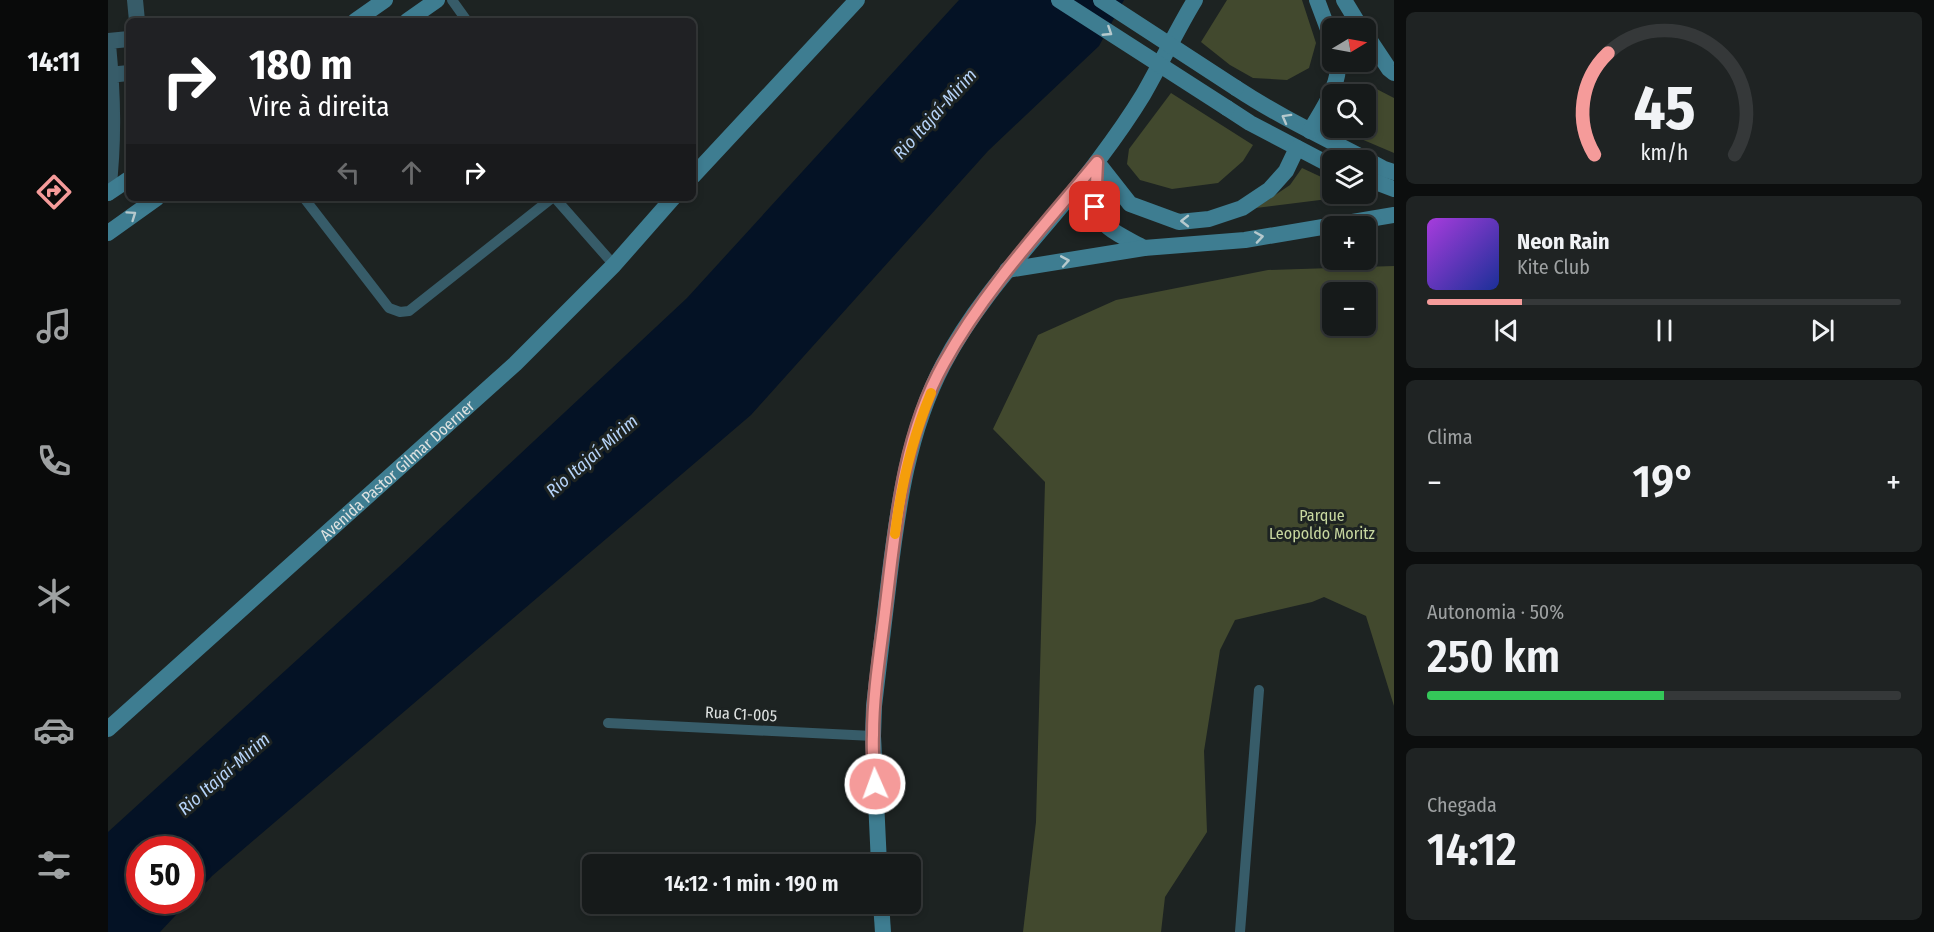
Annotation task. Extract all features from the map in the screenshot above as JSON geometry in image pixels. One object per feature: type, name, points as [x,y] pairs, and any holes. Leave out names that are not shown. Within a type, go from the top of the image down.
[{"type":"main road","points":[[359,18],[385,0]]},
{"type":"main road","points":[[411,18],[437,0]]},
{"type":"main road","points":[[696,173],[857,0]]},
{"type":"main road","points":[[1059,0],[1250,123],[1322,161]]},
{"type":"main road","points":[[1101,0],[1263,106],[1384,170],[1394,172]]},
{"type":"main road","points":[[879,854],[873,735],[874,706],[901,490],[909,454],[925,407],[942,366],[967,324],[1008,270],[1097,162],[1143,95],[1195,0]]},
{"type":"main road","points":[[1317,0],[1324,18]]},
{"type":"main road","points":[[1344,0],[1355,18]]},
{"type":"main road","points":[[1376,50],[1394,73]]},
{"type":"main road","points":[[1310,131],[1330,96],[1337,72]]},
{"type":"main road","points":[[1097,162],[1130,204],[1179,222],[1209,219],[1242,208],[1269,190],[1286,171],[1297,148]]},
{"type":"main road","points":[[1097,162],[1095,207],[1100,219],[1110,229],[1144,248]]},
{"type":"main road","points":[[108,193],[126,181]]},
{"type":"main road","points":[[1376,182],[1394,189]]},
{"type":"main road","points":[[108,233],[153,201]]},
{"type":"main road","name":"Avenida Pastor Gilmar Doerner","points":[[108,729],[515,364],[614,265],[670,201]]},
{"type":"main road","points":[[1008,270],[1144,248],[1245,240],[1394,215]]},
{"type":"main road","points":[[882,914],[883,932]]},
{"type":"street","points":[[135,0],[137,18]]},
{"type":"street","points":[[108,193],[114,113],[108,42],[126,39]]},
{"type":"street","points":[[110,75],[126,73]]},
{"type":"lane","points":[[452,0],[465,18]]},
{"type":"lane","points":[[306,201],[389,308],[400,312],[410,311],[550,201]]},
{"type":"lane","points":[[557,201],[614,265]]},
{"type":"lane","points":[[1240,932],[1259,690]]},
{"type":"lane","name":"Rua C1-005","points":[[608,723],[873,735]]},
{"type":"green space","points":[[1227,0],[1302,0],[1316,43],[1309,68],[1287,80],[1253,78],[1230,65],[1201,42]]},
{"type":"green space","points":[[1376,89],[1394,98],[1394,153],[1359,138],[1376,138]]},
{"type":"green space","points":[[1171,93],[1253,145],[1243,161],[1218,183],[1172,189],[1140,180],[1127,164],[1129,149]]},
{"type":"green space","points":[[1302,168],[1322,177],[1322,200],[1256,208],[1290,185]]},
{"type":"green space","name":"Parque Leopoldo Moritz","points":[[1394,266],[1394,706],[1366,616],[1324,597],[1312,602],[1235,620],[1220,650],[1204,751],[1207,832],[1165,897],[1161,932],[1023,932],[1036,822],[1045,482],[993,429],[1038,335],[1116,300],[1268,270],[1376,270],[1376,267]]},
{"type":"water","name":"Rio Itajaí-Mirim","points":[[959,0],[1124,0],[1099,46],[988,151],[751,415],[204,885],[204,836],[126,836],[126,914],[177,914],[160,932],[108,932],[108,832],[399,567],[687,298]]},
{"type":"slow traffic","points":[[895,534],[909,454],[931,393]]},
{"type":"route","points":[[875,784],[874,706],[895,531],[909,454],[925,407],[942,366],[967,324],[1008,270],[1097,162],[1095,207]]}]
